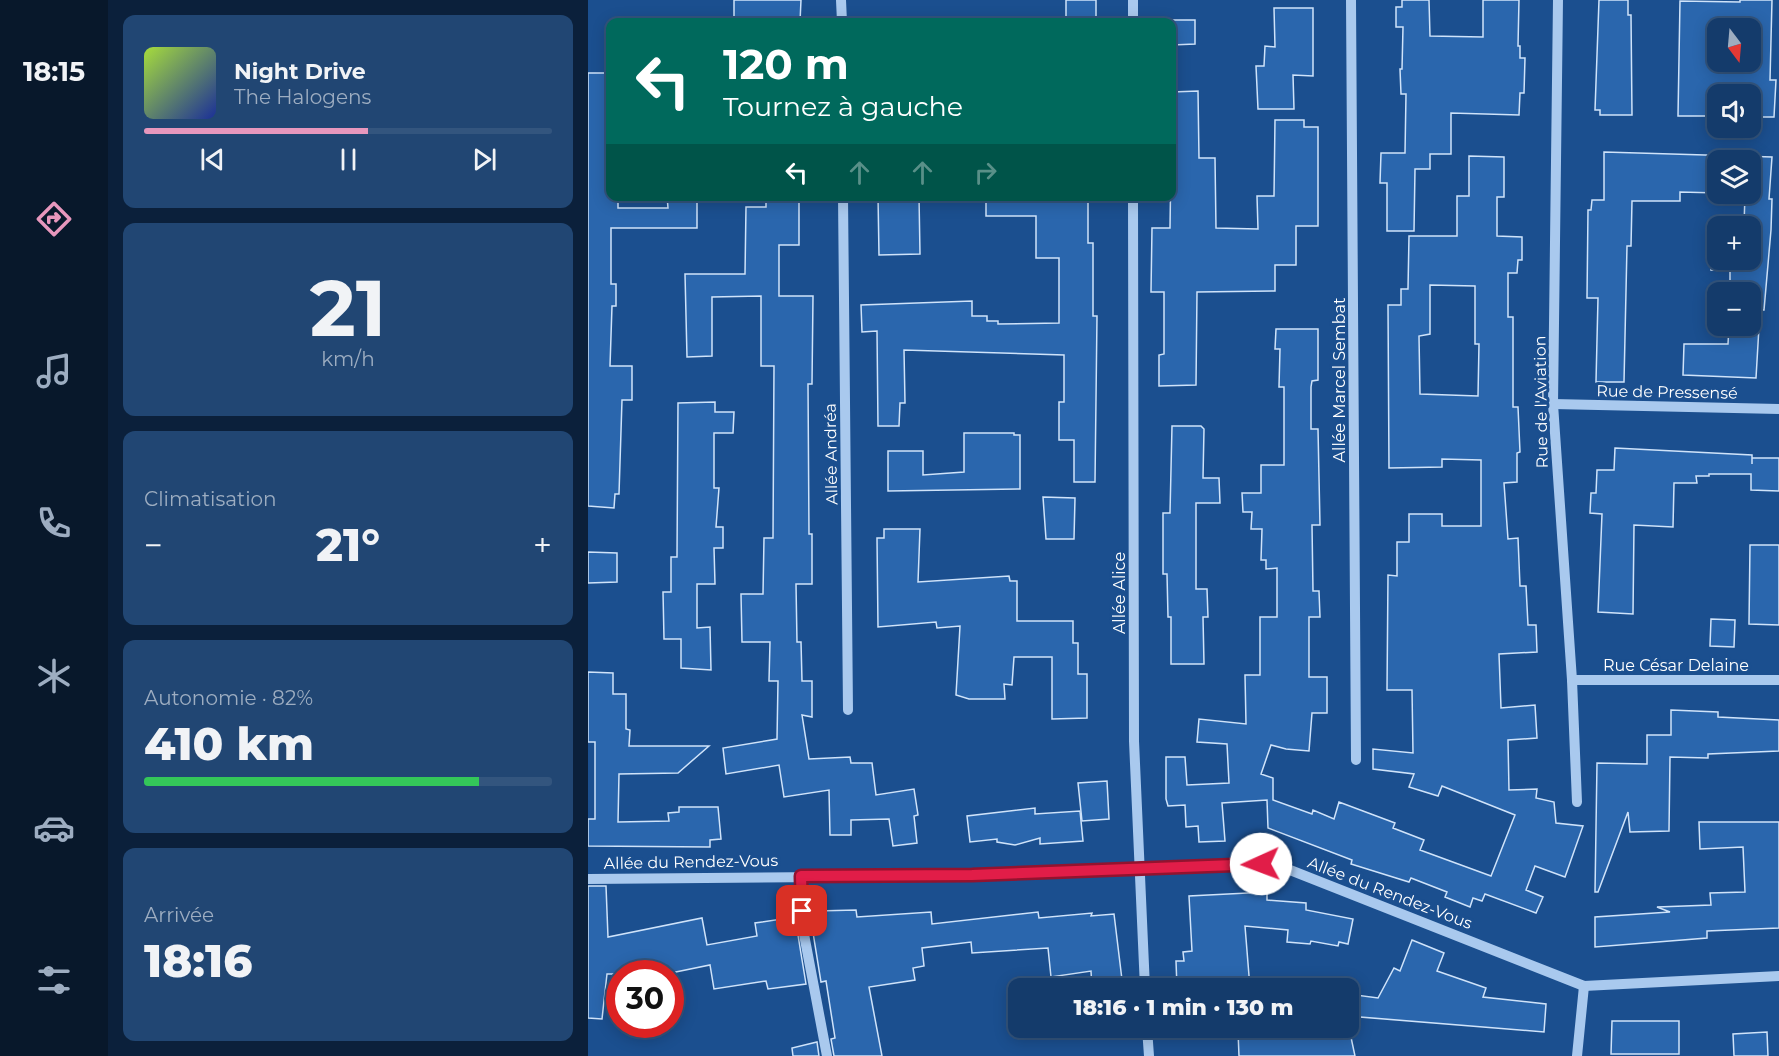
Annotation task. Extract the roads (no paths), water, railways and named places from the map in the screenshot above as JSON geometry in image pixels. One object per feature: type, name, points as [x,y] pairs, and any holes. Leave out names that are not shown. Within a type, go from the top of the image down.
[{"type":"street","points":[[841,0],[842,18]]},
{"type":"street","points":[[1133,0],[1133,18]]},
{"type":"street","name":"Allée Marcel Sembat","points":[[1351,0],[1356,760]]},
{"type":"street","name":"Rue de l'Aviation","points":[[1558,0],[1553,404],[1572,680],[1577,802]]},
{"type":"street","name":"Allée Andréa","points":[[843,201],[848,710]]},
{"type":"street","name":"Allée Alice","points":[[1133,201],[1134,729],[1144,978]]},
{"type":"street","name":"Rue de Pressensé","points":[[1553,404],[1779,409]]},
{"type":"street","name":"Rue César Delaine","points":[[1572,680],[1779,680]]},
{"type":"street","name":"Allée du Rendez-Vous","points":[[588,879],[949,876],[1261,864],[1285,868],[1584,986],[1779,976]]},
{"type":"street","points":[[801,876],[803,929],[827,1056]]},
{"type":"street","points":[[1577,1056],[1584,986]]},
{"type":"street","points":[[1148,1038],[1149,1056]]}]
